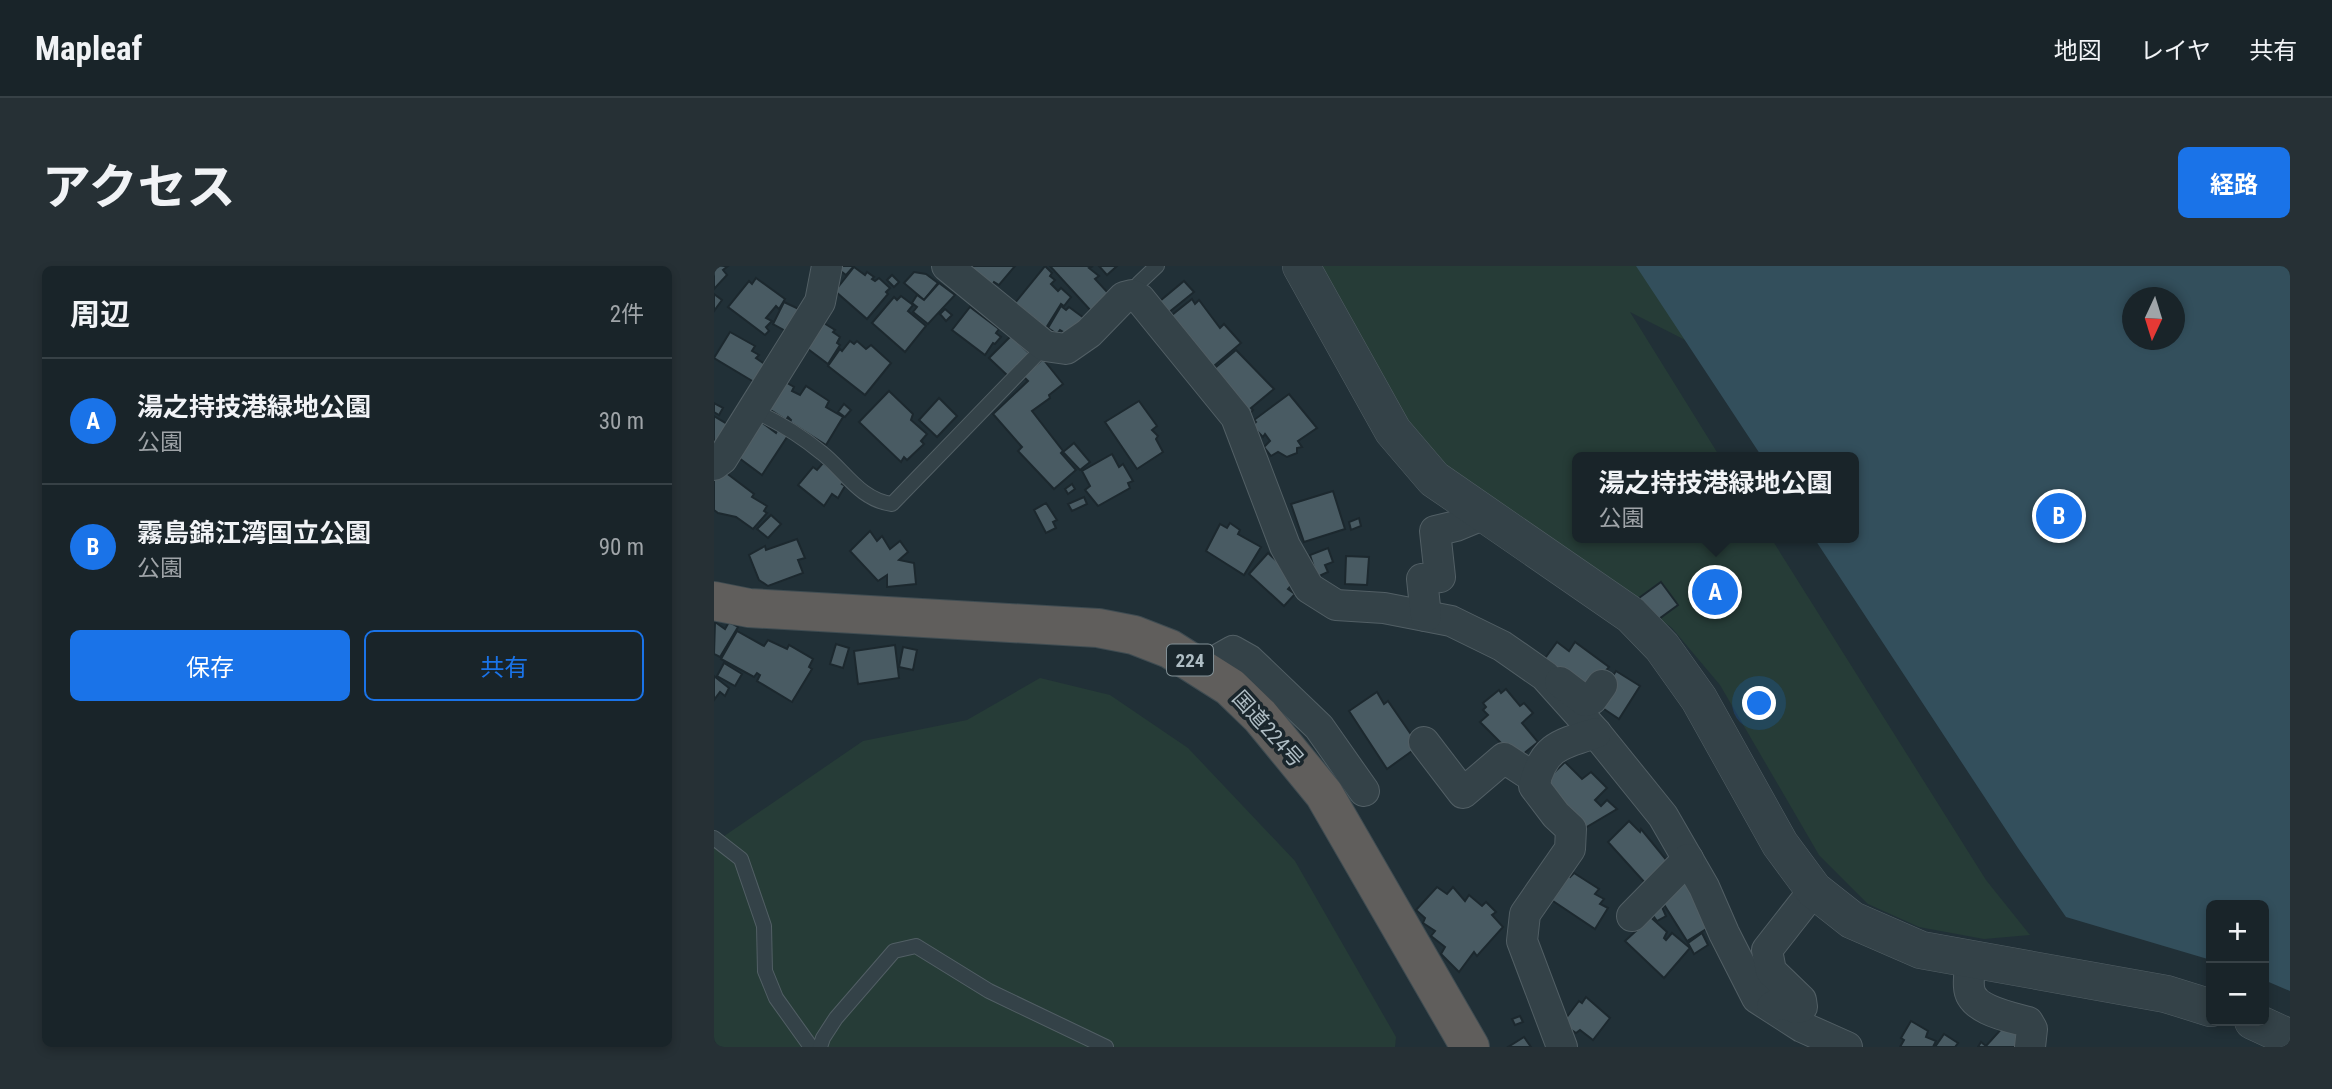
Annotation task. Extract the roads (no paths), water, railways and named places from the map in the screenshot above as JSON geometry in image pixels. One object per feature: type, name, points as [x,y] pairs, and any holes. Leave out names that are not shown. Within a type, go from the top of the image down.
[{"type":"highway","name":"国道224号","points":[[714,601],[749,608],[1098,628],[1134,635],[1170,649],[1203,668],[1230,687],[1260,716],[1324,794],[1470,1047]]},
{"type":"street","points":[[714,465],[722,459],[820,302],[827,266]]},
{"type":"street","points":[[947,266],[1045,346],[1066,349],[1089,333],[1124,297],[1132,295],[1140,299],[1236,417],[1285,546],[1309,588],[1336,606],[1384,608],[1451,621],[1503,646],[1545,676],[1596,733],[1663,816],[1704,887],[1757,998],[1802,1027],[1847,1047]]},
{"type":"street","points":[[1301,266],[1393,431],[1434,479],[1631,615],[1662,647],[1699,699],[1780,844],[1814,890],[1852,920],[1922,950],[2166,994],[2206,1006]]},
{"type":"street","points":[[1426,616],[1422,579],[1440,577],[1435,531],[1457,526],[1485,514]]},
{"type":"street","points":[[1203,668],[1233,651],[1249,660],[1319,727],[1364,791]]},
{"type":"street","points":[[1545,676],[1554,677],[1586,701],[1592,699],[1602,685]]},
{"type":"street","points":[[1562,1047],[1522,941],[1525,914],[1570,849],[1571,829],[1556,815],[1534,786],[1538,767],[1550,752],[1572,740],[1596,733]]},
{"type":"street","points":[[1424,742],[1463,793],[1504,758],[1536,779]]},
{"type":"street","points":[[1632,916],[1640,906],[1654,897],[1688,859]]},
{"type":"street","points":[[1772,1008],[1779,1002],[1788,1003],[1796,1009],[1801,1007],[1801,1000],[1771,971],[1768,950],[1814,890]]},
{"type":"street","points":[[1971,960],[1968,990],[1974,1000],[1992,1011],[2028,1022],[2032,1029],[2030,1047]]},
{"type":"street","points":[[2264,1026],[2290,1038]]},
{"type":"lane","points":[[1132,295],[1139,283],[1157,266]]},
{"type":"lane","points":[[752,410],[800,436],[825,455],[859,489],[892,504],[1045,346]]},
{"type":"lane","points":[[714,838],[741,859],[764,926],[765,971],[776,998],[811,1047]]},
{"type":"lane","points":[[820,1047],[836,1018],[894,951],[916,946],[989,991],[1105,1047]]},
{"type":"water","points":[[1636,266],[2290,266],[2290,991],[2269,982],[2269,900],[2206,900],[2206,959],[2066,917],[1817,543],[1859,543],[1859,452],[1759,452]]},
{"type":"place","name":"霧島錦江湾国立公園","points":[[2059,516]]},
{"type":"place","name":"湯之持技港緑地公園","points":[[1715,592]]}]
